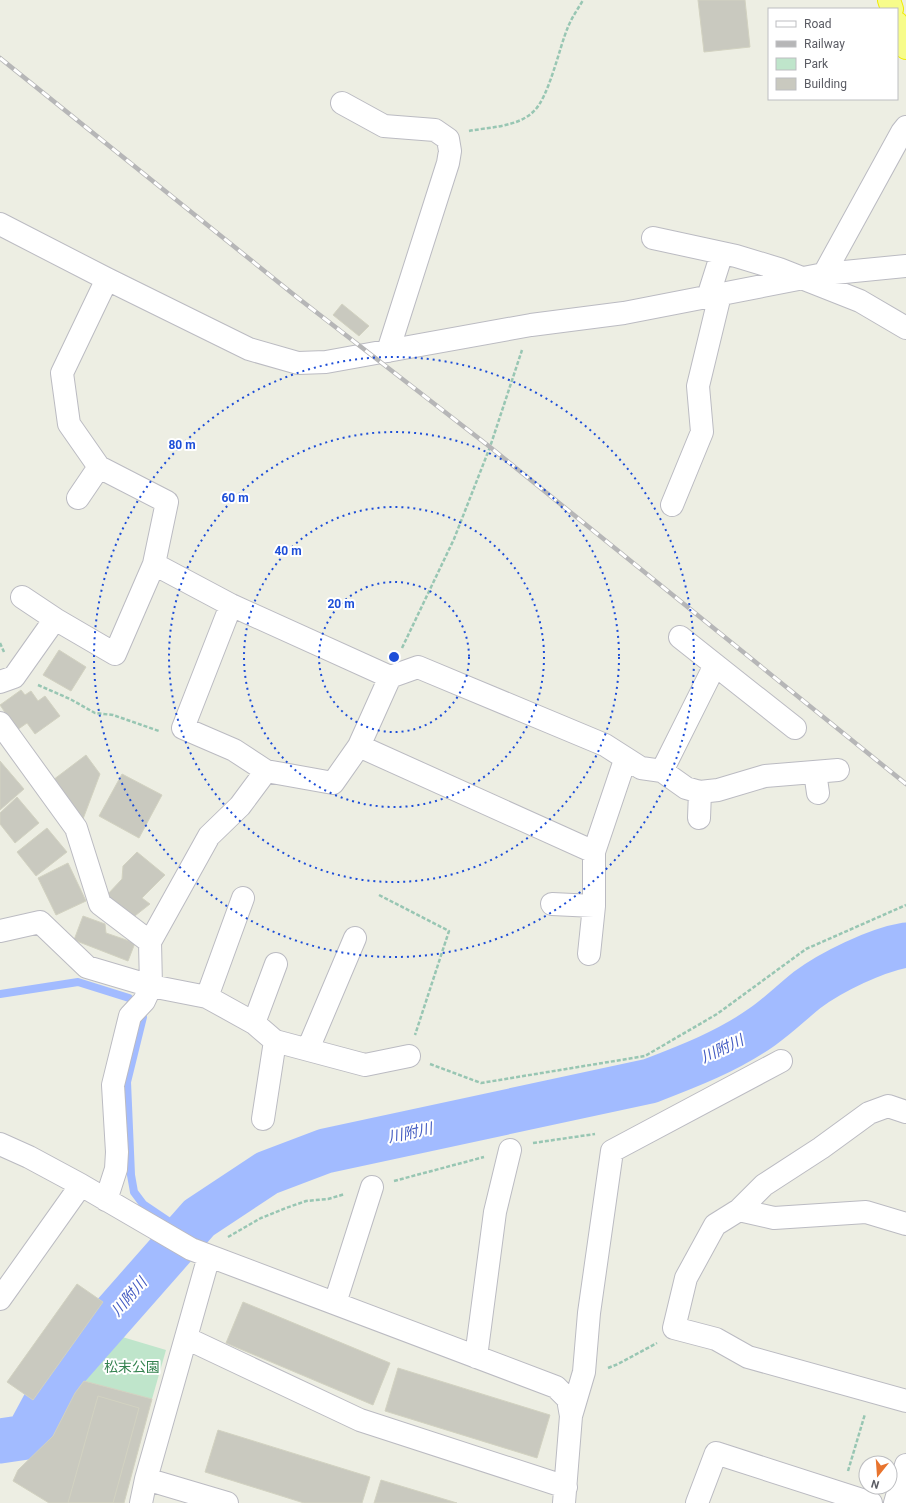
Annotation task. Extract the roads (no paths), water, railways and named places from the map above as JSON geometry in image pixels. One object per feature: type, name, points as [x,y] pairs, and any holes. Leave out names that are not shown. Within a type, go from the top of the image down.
[{"type":"highway","points":[[898,26],[906,48]]},
{"type":"street","points":[[342,103],[384,126],[435,130],[448,139],[450,151],[448,163],[388,351]]},
{"type":"street","points":[[814,276],[905,135]]},
{"type":"street","points":[[0,224],[210,330],[275,358],[298,363],[326,362],[531,325],[624,313],[814,276],[906,266]]},
{"type":"street","points":[[653,238],[722,253],[814,276],[906,328]]},
{"type":"street","points":[[672,505],[702,432],[698,386],[722,253]]},
{"type":"street","points":[[22,596],[55,619],[115,654],[154,564],[166,502],[99,467],[70,424],[62,373],[107,279]]},
{"type":"street","points":[[78,498],[99,467]]},
{"type":"street","points":[[154,564],[231,605],[390,677],[418,667],[605,745],[625,760],[641,768],[662,771],[686,788],[700,792],[718,790],[765,776],[816,782],[838,770]]},
{"type":"street","points":[[231,605],[183,728],[234,750],[266,771],[333,783],[359,746],[390,677]]},
{"type":"street","points":[[7,679],[55,619]]},
{"type":"street","points":[[680,637],[794,728]]},
{"type":"street","points":[[662,771],[715,665]]},
{"type":"street","points":[[0,723],[76,828],[100,904],[150,942]]},
{"type":"street","points":[[359,746],[594,852]]},
{"type":"street","points":[[589,954],[594,906],[594,852],[625,760]]},
{"type":"street","points":[[106,1200],[116,1169],[117,1152],[113,1085],[142,1001],[150,942],[209,836],[240,806],[266,771]]},
{"type":"street","points":[[700,792],[700,818]]},
{"type":"street","points":[[207,997],[244,898]]},
{"type":"street","points":[[552,904],[594,906]]},
{"type":"street","points":[[0,931],[40,922],[87,967],[142,1001],[207,997],[254,1023],[275,1041],[365,1065],[409,1056]]},
{"type":"street","points":[[308,1049],[355,938]]},
{"type":"street","points":[[254,1023],[276,964]]},
{"type":"street","points":[[263,1118],[275,1041]]},
{"type":"street","points":[[186,1338],[360,1420],[565,1495],[571,1416],[584,1372],[589,1313],[612,1151],[781,1061]]},
{"type":"street","points":[[906,1112],[888,1106],[868,1113],[821,1148],[764,1185],[739,1210],[715,1225],[686,1278],[674,1328],[716,1339],[748,1357],[906,1401]]},
{"type":"street","points":[[0,1144],[29,1157],[81,1185],[170,1237],[200,1252],[556,1387],[568,1399],[571,1416]]},
{"type":"street","points":[[476,1357],[495,1212],[510,1150]]},
{"type":"street","points":[[0,1299],[81,1185]]},
{"type":"street","points":[[335,1303],[372,1187]]},
{"type":"street","points":[[739,1210],[774,1218],[866,1212],[906,1224]]},
{"type":"street","points":[[141,1503],[146,1479],[186,1338],[200,1252]]},
{"type":"street","points":[[698,1503],[716,1453],[871,1503]]},
{"type":"street","points":[[894,1503],[906,1465]]},
{"type":"street","points":[[146,1479],[227,1503]]},
{"type":"waterway","name":"川附川","points":[[0,1441],[27,1437],[60,1376],[199,1218],[267,1173],[325,1151],[650,1081],[694,1064],[749,1036],[768,1023],[807,990],[841,969],[881,952],[906,945]]},
{"type":"waterway","points":[[0,994],[78,982],[129,998],[143,1017],[127,1082],[131,1175],[134,1192],[143,1204],[186,1233]]},
{"type":"railway","points":[[0,58],[298,298],[490,447],[906,784]]},
{"type":"park label","name":"松末公園","points":[[132,1367]]}]
